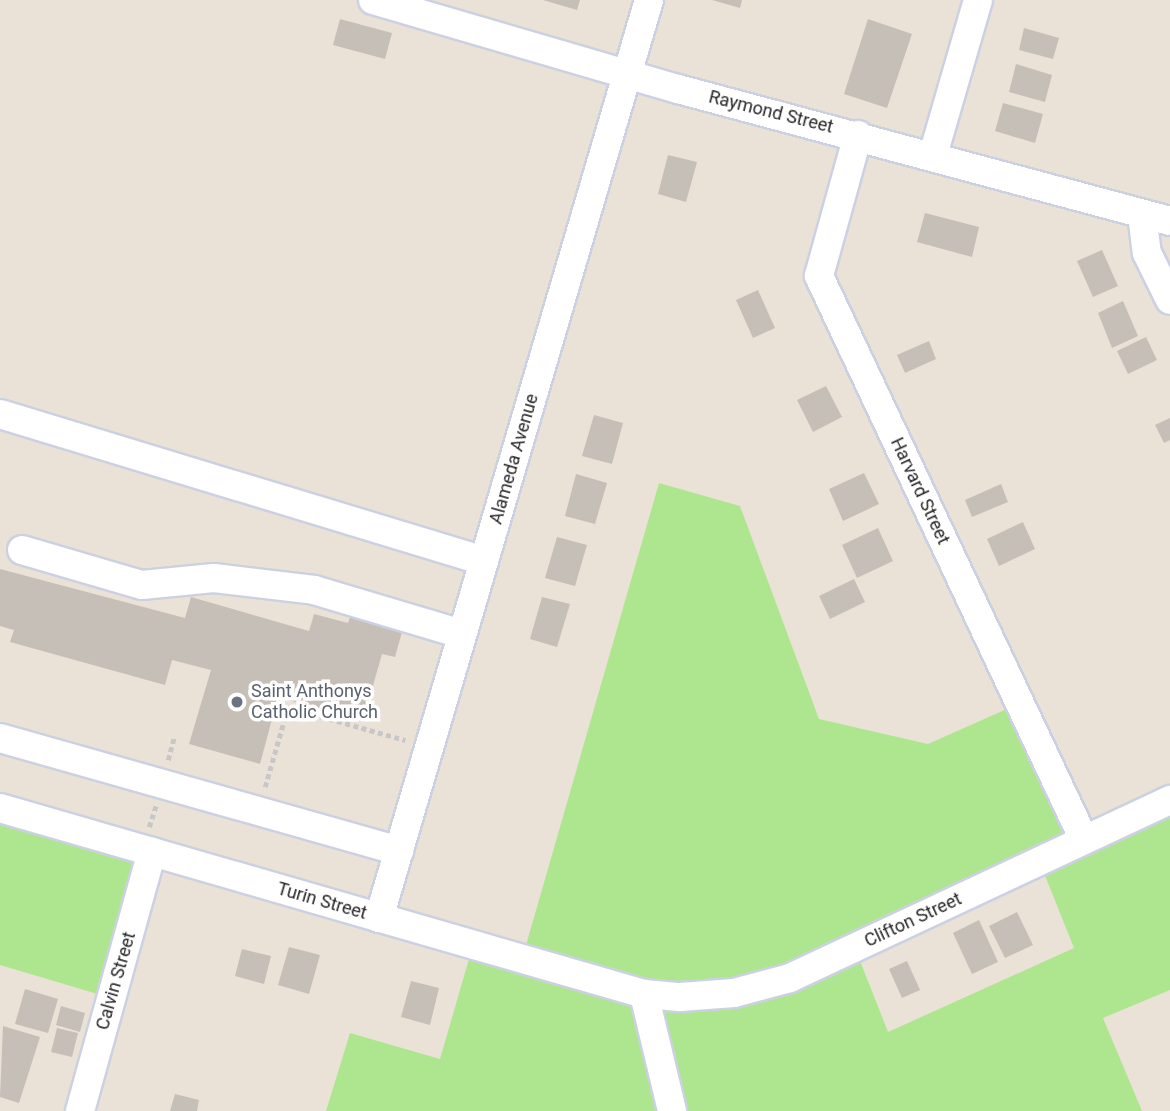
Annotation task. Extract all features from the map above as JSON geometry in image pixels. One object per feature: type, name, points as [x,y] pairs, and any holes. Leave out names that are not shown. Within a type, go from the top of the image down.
[{"type":"street","name":"Raymond Street","points":[[373,0],[626,73],[1170,221]]},
{"type":"street","name":"Alameda Avenue","points":[[379,918],[649,0]]},
{"type":"street","points":[[933,155],[978,0]]},
{"type":"street","name":"Harvard Street","points":[[858,135],[819,276],[1084,840]]},
{"type":"street","points":[[1142,214],[1147,253],[1170,300]]},
{"type":"street","points":[[0,414],[484,561]]},
{"type":"street","points":[[22,550],[142,584],[214,578],[314,590],[462,634]]},
{"type":"street","points":[[0,738],[399,850]]},
{"type":"street","name":"Clifton Street","points":[[644,994],[708,995],[764,987],[1170,800]]},
{"type":"street","name":"Turin Street","points":[[0,808],[644,994]]},
{"type":"street","name":"Calvin Street","points":[[80,1111],[152,852]]},
{"type":"street","points":[[644,994],[671,1111]]},
{"type":"path","points":[[266,783],[288,707],[405,740]]},
{"type":"path","points":[[170,755],[174,737]]},
{"type":"green space","points":[[659,483],[740,506],[819,719],[928,744],[1020,703],[1084,839],[1170,800],[1170,990],[1103,1018],[1142,1111],[326,1111],[350,1033],[440,1059],[473,945],[522,959]],"holes":[[[1040,863],[1074,948],[888,1032],[855,948]]]},
{"type":"green space","points":[[0,808],[152,852],[111,998],[0,965]]},
{"type":"building","points":[[543,0],[580,0],[577,10]]},
{"type":"building","points":[[712,0],[742,0],[740,8]]},
{"type":"building","points":[[340,19],[392,33],[385,59],[333,45]]},
{"type":"building","points":[[868,19],[912,34],[887,108],[844,94]]},
{"type":"building","points":[[1024,28],[1059,38],[1053,59],[1019,50]]},
{"type":"building","points":[[1016,64],[1052,75],[1045,102],[1009,92]]},
{"type":"building","points":[[1003,103],[1043,114],[1035,143],[995,131]]},
{"type":"building","points":[[668,155],[697,162],[686,202],[658,194]]},
{"type":"building","points":[[925,213],[979,227],[972,257],[917,242]]},
{"type":"building","points":[[1102,250],[1118,286],[1093,297],[1077,261]]},
{"type":"building","points":[[758,290],[775,328],[753,338],[736,300]]},
{"type":"building","points":[[1123,301],[1138,336],[1112,348],[1098,313]]},
{"type":"building","points":[[1146,337],[1157,360],[1128,374],[1117,351]]},
{"type":"building","points":[[929,341],[936,359],[905,373],[897,355]]},
{"type":"building","points":[[826,386],[842,417],[813,432],[797,400]]},
{"type":"building","points":[[594,415],[623,423],[612,464],[582,456]]},
{"type":"building","points":[[1170,418],[1170,440],[1164,443],[1155,425]]},
{"type":"building","points":[[864,473],[879,504],[843,521],[829,489]]},
{"type":"building","points":[[576,474],[607,483],[595,524],[565,516]]},
{"type":"building","points":[[1001,484],[1008,502],[972,517],[965,500]]},
{"type":"building","points":[[1023,522],[1035,549],[999,566],[987,539]]},
{"type":"building","points":[[878,528],[893,561],[857,578],[842,545]]},
{"type":"building","points":[[557,537],[587,545],[575,586],[545,578]]},
{"type":"building","points":[[0,569],[185,618],[191,597],[309,631],[314,614],[348,623],[350,617],[402,632],[395,657],[382,654],[363,721],[278,697],[260,764],[189,744],[211,670],[172,660],[165,685],[10,642],[14,630],[0,626]]},
{"type":"building","points":[[854,579],[865,602],[830,619],[819,596]]},
{"type":"building","points":[[542,597],[570,604],[557,647],[530,639]]},
{"type":"building","points":[[1017,912],[1033,945],[1005,958],[989,926]]},
{"type":"building","points":[[979,920],[998,962],[972,974],[953,933]]},
{"type":"building","points":[[289,947],[320,955],[309,994],[278,985]]},
{"type":"building","points":[[242,949],[271,956],[264,984],[235,976]]},
{"type":"building","points":[[907,961],[920,990],[902,998],[889,969]]},
{"type":"building","points":[[411,981],[439,988],[430,1025],[401,1017]]},
{"type":"building","points":[[25,989],[58,999],[48,1033],[15,1024]]},
{"type":"building","points":[[61,1006],[85,1013],[80,1032],[56,1025]]},
{"type":"building","points":[[3,1026],[40,1037],[19,1103],[0,1097]]},
{"type":"building","points":[[57,1028],[78,1033],[72,1057],[51,1052]]},
{"type":"building","points":[[175,1094],[199,1100],[197,1111],[170,1111]]},
{"type":"place","name":"Saint Anthonys Catholic Church","points":[[237,702]]}]
